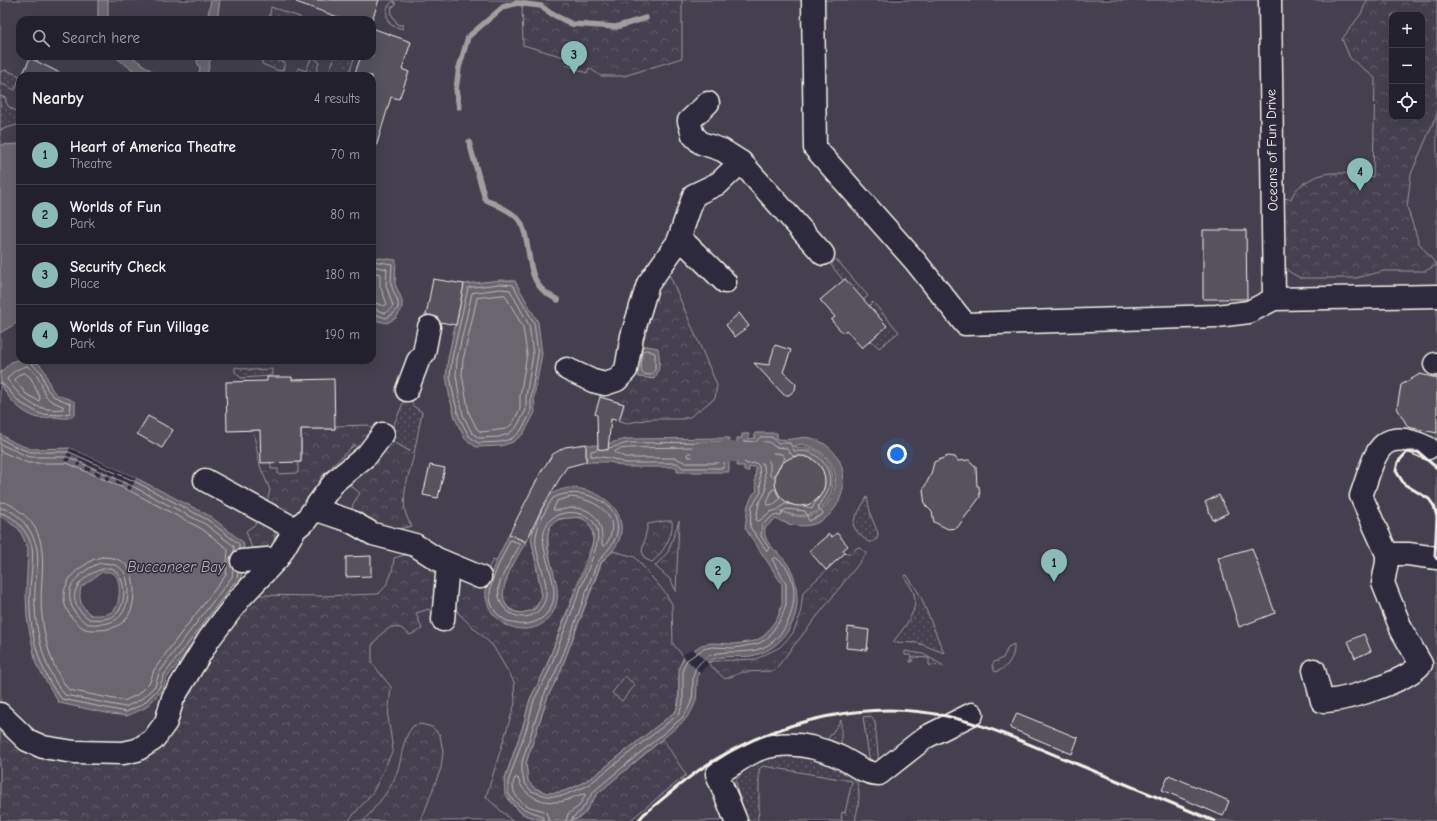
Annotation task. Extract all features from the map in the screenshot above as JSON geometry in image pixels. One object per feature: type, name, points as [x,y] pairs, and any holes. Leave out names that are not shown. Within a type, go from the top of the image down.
[{"type":"street","points":[[813,0],[815,148],[915,262],[965,324],[1217,316],[1249,312],[1274,299],[1434,293]]},
{"type":"street","name":"Oceans of Fun Drive","points":[[1270,0],[1274,299]]},
{"type":"street","points":[[708,103],[689,121],[693,135],[701,143],[722,150],[742,162],[823,254]]},
{"type":"street","points":[[567,369],[593,381],[605,384],[617,380],[626,370],[632,336],[648,284],[680,238],[694,195],[719,183],[742,162]]},
{"type":"street","points":[[680,238],[725,282]]},
{"type":"street","points":[[406,390],[424,353],[429,327]]},
{"type":"street","points":[[0,714],[27,740],[43,747],[66,752],[123,753],[136,750],[153,740],[166,722],[173,698],[209,639],[241,597],[278,558],[295,529],[314,509],[335,481],[367,455],[383,434]]},
{"type":"street","points":[[1314,670],[1322,701],[1332,701],[1385,685],[1429,665],[1402,631],[1383,583],[1387,562],[1386,554],[1361,496],[1378,451],[1386,441],[1402,439],[1434,450]]},
{"type":"street","points":[[205,480],[263,513],[295,529]]},
{"type":"street","points":[[314,509],[350,521],[373,534],[414,545],[448,564],[480,577]]},
{"type":"street","points":[[1386,554],[1408,554],[1437,558]]},
{"type":"street","points":[[242,561],[278,558]]},
{"type":"street","points":[[443,620],[448,564]]},
{"type":"street","points":[[736,821],[717,774],[759,750],[782,744],[812,746],[840,757],[867,773],[879,774],[926,736],[972,714]]},
{"type":"green space","points":[[0,0],[1437,0],[1437,821],[0,821]]},
{"type":"green space","points":[[682,0],[682,58],[624,76],[601,76],[589,68],[587,73],[564,64],[567,58],[523,45],[522,1]]},
{"type":"green space","points":[[1367,0],[1437,0],[1437,114],[1411,174],[1407,207],[1419,243],[1437,265],[1425,271],[1384,271],[1356,278],[1300,278],[1288,271],[1282,261],[1279,198],[1291,199],[1303,183],[1323,174],[1341,173],[1373,177],[1375,78],[1350,58],[1342,39],[1361,14]]},
{"type":"green space","points":[[394,1],[396,5],[391,8],[391,13],[398,25],[403,25],[403,29],[393,26],[388,22],[387,10],[389,5]]},
{"type":"green space","points":[[271,7],[297,16],[270,16]]},
{"type":"green space","points":[[262,60],[277,60],[285,63],[283,70],[279,71],[262,64]]},
{"type":"green space","points":[[310,60],[317,60],[319,62],[316,72],[298,72],[298,68],[306,71]]},
{"type":"green space","points":[[333,60],[354,60],[349,72],[329,72]]},
{"type":"green space","points":[[6,70],[16,74],[15,90],[0,83],[0,72]]},
{"type":"green space","points":[[0,96],[6,98],[6,102],[9,107],[16,111],[16,125],[0,130]]},
{"type":"green space","points":[[836,259],[868,296],[863,300],[843,280],[831,265]]},
{"type":"green space","points":[[667,269],[717,385],[715,398],[690,417],[683,419],[650,419],[628,423],[619,421],[624,404],[600,397],[599,388],[616,386],[637,330]]},
{"type":"green space","points":[[873,302],[899,332],[879,348],[871,340],[887,326],[869,306]]},
{"type":"green space","points":[[235,367],[253,370],[272,369],[272,376],[241,378],[235,372]]},
{"type":"green space","points":[[410,395],[413,406],[422,412],[414,454],[388,438],[404,401]]},
{"type":"green space","points":[[368,425],[375,430],[359,451],[354,445],[321,477],[319,489],[304,513],[283,516],[266,506],[270,490],[260,466],[253,430],[260,430],[271,462],[271,469],[278,469],[278,474],[298,473],[298,462],[301,462],[301,429],[335,429],[335,426]]},
{"type":"green space","points":[[388,438],[414,454],[404,500],[407,518],[412,526],[381,533],[351,512],[353,504],[360,493],[345,481]]},
{"type":"green space","points":[[867,497],[871,516],[878,533],[877,539],[872,542],[868,542],[858,533],[853,525],[855,518]]},
{"type":"green space","points":[[261,517],[276,527],[273,551],[254,554],[246,531],[257,523]]},
{"type":"green space","points":[[570,517],[586,520],[589,523],[592,531],[593,542],[544,672],[530,699],[523,726],[504,781],[509,801],[519,811],[527,816],[547,821],[512,821],[486,797],[515,703],[514,682],[493,646],[459,614],[453,601],[458,575],[485,575],[493,560],[497,561],[490,580],[487,596],[492,611],[506,626],[552,614],[557,596],[550,559],[548,538],[549,531],[551,525],[555,522]]},
{"type":"green space","points":[[672,521],[671,532],[660,554],[652,562],[645,559],[642,551],[648,524]]},
{"type":"green space","points":[[679,521],[676,592],[671,580],[655,566],[668,552]]},
{"type":"green space","points":[[533,529],[532,543],[542,596],[538,605],[531,610],[517,612],[506,604],[503,597],[503,587]]},
{"type":"green space","points":[[858,547],[867,553],[774,671],[743,672],[725,679],[708,663],[714,661],[756,659],[780,647],[793,633],[800,616],[803,592],[845,553],[851,553]]},
{"type":"green space","points":[[613,551],[635,557],[666,594],[672,604],[673,644],[684,657],[681,663],[679,677],[678,704],[676,711],[594,776],[573,788],[561,792],[547,793],[534,788],[528,781],[526,763],[548,696],[559,675],[602,562]],"holes":[[[625,676],[635,685],[622,701],[612,693]]]},
{"type":"green space","points":[[411,553],[441,579],[438,616],[432,615],[429,609],[416,613],[422,629],[410,635],[401,628],[391,627],[381,634],[372,646],[372,663],[391,687],[388,717],[393,750],[373,792],[348,821],[0,821],[0,723],[32,746],[150,747],[185,702],[240,610],[256,595],[321,596],[378,594],[385,587],[390,578],[394,558]]},
{"type":"green space","points":[[907,575],[920,595],[944,653],[918,643],[893,642],[906,624],[915,604],[915,596],[904,576]]},
{"type":"green space","points":[[1014,644],[1010,661],[1004,668],[995,672],[992,665],[994,662],[1003,658],[1008,647]]},
{"type":"green space","points":[[905,651],[923,654],[944,666],[929,665],[929,658],[913,657],[912,662],[910,662],[911,655],[905,655]]},
{"type":"green space","points":[[871,716],[875,722],[879,765],[870,764],[863,717]]},
{"type":"green space","points":[[841,720],[841,747],[825,743]]},
{"type":"green space","points":[[421,724],[432,727],[440,735],[443,752],[441,768],[421,821],[364,821],[386,794],[393,782],[409,731],[413,726]]},
{"type":"green space","points":[[663,739],[686,775],[629,821],[570,821],[579,818],[584,814],[597,794]]},
{"type":"green space","points":[[813,752],[846,770],[853,776],[857,783],[859,792],[855,821],[841,821],[842,812],[845,813],[852,781],[763,766],[759,769],[759,812],[757,821],[741,821],[736,780],[746,768],[761,757]]},
{"type":"water","points":[[98,0],[108,0],[108,16],[98,16]]},
{"type":"water","points":[[211,0],[220,0],[218,16],[208,16]]},
{"type":"water","points":[[119,60],[137,60],[153,72],[136,72]]},
{"type":"water","points":[[197,60],[210,60],[208,72],[199,72],[200,68]]},
{"type":"water","points":[[16,144],[16,323],[0,333],[0,145]]},
{"type":"water","points":[[376,258],[396,260],[395,284],[402,300],[402,309],[396,318],[387,323],[376,319]]},
{"type":"water","points":[[501,280],[515,281],[538,322],[542,354],[534,397],[535,412],[523,434],[513,442],[501,446],[476,447],[465,439],[455,418],[446,376],[448,358],[464,284]]},
{"type":"water","points":[[647,346],[658,348],[658,372],[654,379],[639,377],[637,371],[639,347]]},
{"type":"water","points":[[16,360],[16,364],[40,365],[45,371],[52,390],[59,396],[75,402],[75,415],[67,418],[38,418],[24,411],[12,401],[3,388],[0,373],[11,362]]},
{"type":"water","points":[[755,433],[777,433],[777,439],[806,437],[814,439],[830,448],[840,461],[843,476],[842,492],[836,507],[825,518],[811,525],[793,525],[775,519],[765,528],[766,539],[788,565],[795,582],[797,595],[796,610],[790,628],[777,643],[760,654],[718,658],[702,667],[698,674],[697,696],[695,703],[692,711],[684,721],[597,794],[584,814],[579,818],[570,821],[547,821],[527,816],[519,811],[505,794],[504,781],[523,726],[530,699],[544,672],[589,558],[593,535],[590,526],[581,517],[559,519],[551,525],[547,535],[547,546],[556,580],[557,603],[552,614],[544,623],[535,628],[524,629],[513,628],[503,623],[495,616],[489,607],[486,596],[488,582],[509,534],[526,542],[512,566],[504,586],[503,596],[505,604],[511,610],[514,612],[523,612],[535,609],[542,596],[531,537],[542,508],[551,494],[568,488],[589,491],[606,500],[613,506],[621,522],[619,541],[601,562],[559,675],[548,696],[526,763],[528,781],[534,788],[547,793],[561,792],[573,788],[594,776],[676,711],[679,703],[679,667],[684,657],[701,645],[711,643],[734,644],[755,641],[764,636],[778,617],[782,603],[782,584],[745,528],[748,505],[753,494],[757,491],[755,481],[756,467],[749,467],[749,471],[744,471],[744,466],[737,466],[737,438],[742,438],[742,434],[749,434],[749,439],[755,438]],"holes":[[[801,444],[820,452],[831,464],[835,478],[834,492],[826,505],[815,514],[799,516],[794,515],[811,514],[823,506],[830,495],[833,482],[831,469],[824,457],[812,449],[794,447]],[[801,470],[809,475],[810,484],[805,490],[799,492],[792,489],[788,482],[792,473]]]},
{"type":"water","name":"Buccaneer Bay","points":[[0,434],[15,443],[31,449],[70,448],[136,478],[210,516],[244,543],[241,580],[167,678],[163,690],[145,708],[127,716],[59,703],[36,664],[27,618],[26,596],[28,548],[19,529],[0,516]],"holes":[[[102,572],[113,573],[118,579],[119,598],[117,606],[110,613],[104,615],[91,615],[81,603],[81,587]]]},
{"type":"water","points":[[729,438],[729,472],[677,472],[677,467],[625,467],[610,462],[586,462],[586,444],[602,445],[628,439]]},
{"type":"pier","points":[[70,448],[136,478],[130,491],[126,489],[128,484],[122,481],[120,486],[115,484],[117,478],[112,475],[109,481],[105,479],[108,473],[102,470],[99,476],[94,474],[97,469],[92,466],[89,472],[85,470],[87,464],[82,461],[79,466],[76,465],[79,459],[72,455],[68,462],[64,461]]},
{"type":"pier","points":[[693,649],[709,664],[703,669],[701,674],[682,655]]},
{"type":"building","points":[[296,0],[379,0],[373,16],[335,16],[296,2]]},
{"type":"building","points":[[376,29],[411,42],[402,69],[409,72],[399,99],[391,97],[376,147],[376,72],[355,72],[360,60],[376,60]]},
{"type":"building","points":[[29,60],[34,60],[58,72],[24,72]]},
{"type":"building","points":[[1203,230],[1246,230],[1247,299],[1203,299]]},
{"type":"building","points":[[433,279],[464,284],[456,325],[440,322],[437,317],[426,315]]},
{"type":"building","points":[[845,279],[887,326],[862,348],[846,330],[843,333],[831,320],[835,317],[820,300]]},
{"type":"building","points":[[739,313],[749,326],[735,337],[726,325]]},
{"type":"building","points":[[775,345],[791,350],[783,372],[796,384],[795,390],[789,395],[784,395],[754,363],[769,365]]},
{"type":"building","points":[[1420,374],[1437,378],[1437,433],[1408,427],[1397,408],[1401,385]]},
{"type":"building","points":[[267,377],[292,377],[292,380],[334,379],[335,429],[301,429],[301,462],[261,463],[260,430],[227,431],[226,382],[267,381]]},
{"type":"building","points":[[600,397],[624,404],[619,421],[611,419],[608,450],[598,449],[597,415],[595,414]]},
{"type":"building","points":[[148,416],[173,430],[162,448],[137,434]]},
{"type":"building","points":[[586,444],[586,462],[567,467],[542,508],[526,542],[509,534],[542,470],[553,454],[565,447]]},
{"type":"building","points":[[800,456],[810,458],[818,463],[823,471],[825,481],[823,491],[818,499],[810,504],[800,506],[790,504],[782,499],[777,491],[775,481],[777,471],[782,463],[790,458]]},
{"type":"building","points":[[948,456],[955,457],[958,461],[969,460],[976,467],[977,486],[979,486],[980,497],[957,528],[948,529],[934,522],[932,512],[925,505],[923,490],[931,474],[934,462]]},
{"type":"building","points":[[430,465],[445,468],[438,498],[423,495]]},
{"type":"building","points":[[1219,495],[1228,513],[1213,520],[1205,502]]},
{"type":"building","points":[[837,533],[848,546],[843,550],[845,553],[826,570],[809,551],[829,534],[832,537]]},
{"type":"building","points":[[1252,548],[1275,613],[1239,627],[1218,558]]},
{"type":"building","points":[[371,556],[371,576],[346,577],[346,557]]},
{"type":"building","points":[[848,627],[869,630],[867,650],[846,648]]},
{"type":"building","points":[[1364,634],[1371,651],[1355,658],[1348,641]]},
{"type":"building","points":[[1017,713],[1078,738],[1072,754],[1010,728]]},
{"type":"building","points":[[1169,775],[1229,801],[1223,816],[1162,790]]},
{"type":"waterway","points":[[459,107],[456,89],[459,68],[468,37],[503,7],[517,3],[541,6],[550,13],[572,24],[616,27],[646,18]]},
{"type":"waterway","points":[[469,142],[485,199],[505,209],[514,215],[521,223],[527,240],[534,277],[545,292],[558,300]]},
{"type":"waterway","points":[[701,452],[763,452]]},
{"type":"railway","points":[[1437,468],[1418,452],[1407,452],[1398,462],[1396,471],[1404,484],[1429,499],[1434,506],[1437,517],[1435,556],[1437,559]]},
{"type":"railway","points":[[638,821],[644,814],[695,773],[713,761],[767,734],[796,724],[825,717],[855,712],[886,710],[916,711],[946,716],[991,729],[1214,821]]},
{"type":"place","name":"Security Check","points":[[574,74]]},
{"type":"place","name":"Worlds of Fun Village","points":[[1360,191]]},
{"type":"place","name":"Heart of America Theatre","points":[[1054,582]]},
{"type":"place","name":"Worlds of Fun","points":[[718,590]]}]
